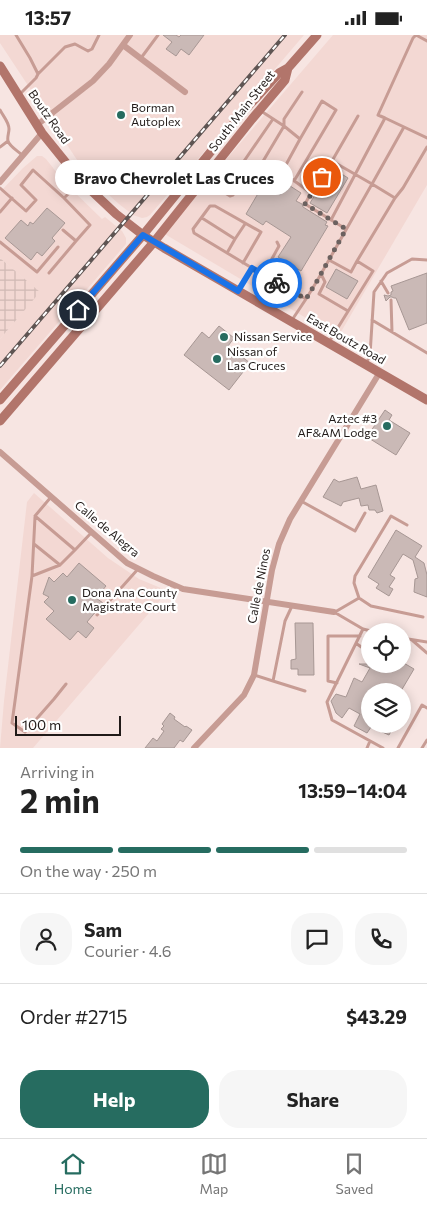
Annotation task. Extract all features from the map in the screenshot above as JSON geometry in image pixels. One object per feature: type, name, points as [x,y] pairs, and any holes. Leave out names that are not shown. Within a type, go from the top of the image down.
[{"type":"main road","name":"South Main Street","points":[[0,400],[143,235],[243,112],[279,73],[288,68],[317,35]]},
{"type":"main road","name":"Boutz Road","points":[[0,66],[40,129],[82,181],[108,208],[125,221]]},
{"type":"main road","name":"South Main Street","points":[[0,421],[154,242],[285,80],[288,68]]},
{"type":"main road","name":"East Boutz Road","points":[[125,221],[154,242],[427,400]]},
{"type":"street","points":[[0,182],[23,156],[40,129],[109,64],[123,45],[127,36]]},
{"type":"street","points":[[123,45],[185,92]]},
{"type":"street","name":"Calle de Ninos","points":[[194,748],[244,695],[254,675],[272,570],[279,544],[300,501],[380,372]]},
{"type":"street","name":"Calle de Alegra","points":[[0,452],[127,563],[153,577],[183,589],[334,612]]},
{"type":"lane","points":[[16,35],[38,74]]},
{"type":"lane","points":[[18,95],[65,47],[75,45],[88,51],[92,49],[99,35]]},
{"type":"lane","points":[[140,58],[158,35]]},
{"type":"lane","points":[[427,41],[416,35],[413,38],[378,115],[427,138]]},
{"type":"lane","points":[[256,173],[284,126],[284,119],[302,92]]},
{"type":"lane","points":[[273,119],[242,164],[275,184],[322,101],[336,110],[294,181]]},
{"type":"lane","points":[[0,110],[9,126],[7,139],[23,156]]},
{"type":"lane","points":[[259,110],[300,139]]},
{"type":"lane","points":[[346,229],[305,204],[358,116]]},
{"type":"lane","points":[[331,220],[385,118]]},
{"type":"lane","points":[[292,321],[329,260],[404,127]]},
{"type":"lane","points":[[0,147],[8,141]]},
{"type":"lane","points":[[329,260],[351,271],[427,147]]},
{"type":"lane","points":[[332,161],[395,198]]},
{"type":"lane","points":[[204,179],[230,196],[233,195],[239,185],[215,166]]},
{"type":"lane","points":[[0,188],[26,211],[36,200],[20,185],[33,170],[90,225],[49,273]]},
{"type":"lane","points":[[282,172],[311,193]]},
{"type":"lane","points":[[64,198],[82,181]]},
{"type":"lane","points":[[0,212],[12,198]]},
{"type":"lane","points":[[266,235],[215,206],[210,206],[193,229],[194,233],[306,299]]},
{"type":"lane","points":[[202,217],[235,239]]},
{"type":"lane","points":[[227,253],[245,224]]},
{"type":"lane","points":[[63,231],[76,241]]},
{"type":"lane","points":[[243,263],[261,232]]},
{"type":"lane","points":[[0,242],[37,272],[58,247]]},
{"type":"lane","points":[[263,275],[279,246],[277,242]]},
{"type":"lane","points":[[365,364],[370,355],[374,292],[388,273],[412,259],[427,260]]},
{"type":"lane","points":[[328,343],[373,271],[357,261]]},
{"type":"lane","points":[[238,291],[252,268]]},
{"type":"lane","points":[[321,273],[325,282],[319,294],[348,311]]},
{"type":"lane","points":[[382,281],[388,293]]},
{"type":"lane","points":[[391,300],[392,332]]},
{"type":"lane","points":[[372,320],[427,353]]},
{"type":"lane","points":[[51,497],[35,516],[32,576],[12,723],[25,732],[66,684]]},
{"type":"lane","points":[[300,501],[355,531],[365,513]]},
{"type":"lane","points":[[35,516],[75,550]]},
{"type":"lane","points":[[407,525],[391,516],[355,575],[354,583],[359,598],[371,606],[423,617]]},
{"type":"lane","points":[[32,576],[60,565],[92,532]]},
{"type":"lane","points":[[34,543],[60,565]]},
{"type":"lane","points":[[97,615],[139,569]]},
{"type":"lane","points":[[334,612],[359,598]]},
{"type":"lane","points":[[273,681],[285,621],[292,606]]},
{"type":"lane","points":[[334,612],[361,628]]},
{"type":"lane","points":[[337,683],[328,681],[328,636],[360,635],[357,644],[337,683],[327,702],[332,721],[383,748]]},
{"type":"lane","points":[[412,640],[427,642]]},
{"type":"lane","points":[[412,640],[427,653]]},
{"type":"lane","points":[[357,644],[361,647]]},
{"type":"lane","points":[[254,675],[305,691]]},
{"type":"lane","points":[[398,748],[422,705],[427,708]]},
{"type":"lane","points":[[422,748],[427,740]]},
{"type":"lane","points":[[367,748],[370,741]]},
{"type":"shaded area","name":"Borman Autoplex","points":[[0,35],[304,35],[150,215],[142,218],[133,215],[119,204],[83,169],[0,43]]},
{"type":"shaded area","points":[[333,35],[427,35],[427,185],[338,337],[163,233]]},
{"type":"shaded area","points":[[37,156],[42,156],[46,159],[65,183],[102,219],[105,217],[122,231],[126,238],[126,244],[0,390],[0,339],[39,292],[0,258],[0,192]]},
{"type":"shaded area","points":[[0,258],[40,292],[0,339]]},
{"type":"shaded area","points":[[34,493],[108,558],[139,579],[168,591],[33,748],[0,748],[27,502]]},
{"type":"building","points":[[163,35],[176,35],[179,37],[181,35],[204,35],[189,55],[181,49],[176,56],[166,49],[172,42]]},
{"type":"building","points":[[332,168],[348,178],[327,213],[310,203]]},
{"type":"building","points":[[287,184],[301,193],[296,201],[327,222],[325,225],[328,226],[301,271],[278,257],[291,237],[266,221],[263,225],[246,214],[263,185],[280,195]]},
{"type":"building","points":[[47,208],[65,223],[52,238],[55,241],[42,256],[37,252],[31,260],[5,238],[21,220],[28,226],[30,222],[33,224]]},
{"type":"building","points":[[336,269],[358,281],[347,299],[326,287]]},
{"type":"building","points":[[427,273],[427,323],[409,330],[396,298],[390,297],[386,301],[384,295],[391,295],[393,291],[391,286]]},
{"type":"building","name":"Nissan of Las Cruces","points":[[219,326],[234,338],[228,346],[250,363],[229,390],[184,355],[202,332],[209,338]]},
{"type":"building","name":"Aztec #3 AF&AM Lodge","points":[[385,410],[392,415],[389,420],[410,433],[396,455],[367,437]]},
{"type":"building","points":[[357,477],[361,489],[376,485],[383,511],[377,513],[375,510],[369,510],[368,505],[361,506],[359,498],[343,502],[341,506],[323,497],[334,479],[339,482]]},
{"type":"building","points":[[396,530],[422,546],[415,557],[424,563],[427,575],[427,597],[414,592],[415,579],[418,578],[413,560],[403,554],[390,575],[395,578],[389,587],[393,589],[389,596],[376,588],[379,584],[368,577]]},
{"type":"building","name":"Dona Ana County Magistrate Court","points":[[79,563],[106,586],[96,598],[103,603],[87,622],[94,628],[86,638],[78,631],[70,640],[46,619],[54,611],[44,602],[49,597],[43,594],[49,577],[54,582],[63,573],[67,577]]},
{"type":"building","points":[[295,623],[313,623],[314,675],[298,675],[298,669],[291,669],[291,660],[296,659]]},
{"type":"building","points":[[411,667],[414,669],[406,683],[361,683],[361,730],[354,726],[360,714],[349,708],[342,718],[336,713],[331,701],[336,694],[346,697],[354,678],[362,682],[367,673],[411,673]]},
{"type":"building","points":[[170,713],[175,717],[174,719],[192,730],[183,742],[180,740],[174,748],[145,748],[153,738],[157,741],[164,731],[161,729],[164,726],[162,724]]},
{"type":"railway","points":[[0,366],[285,35]]},
{"type":"way so far","points":[[277,283],[306,299],[346,229],[305,204],[322,177]]},
{"type":"place","name":"Borman Autoplex","points":[[121,115]]},
{"type":"place","name":"Bravo Chevrolet Las Cruces","points":[[322,177]]},
{"type":"place","name":"Nissan Service","points":[[224,337]]},
{"type":"place","name":"Nissan of Las Cruces","points":[[217,359]]},
{"type":"place","name":"Aztec #3 AF&AM Lodge","points":[[387,426]]},
{"type":"place","name":"Dona Ana County Magistrate Court","points":[[72,600]]},
{"type":"route","points":[[78,310],[143,235],[238,291],[252,268],[277,283]]}]
